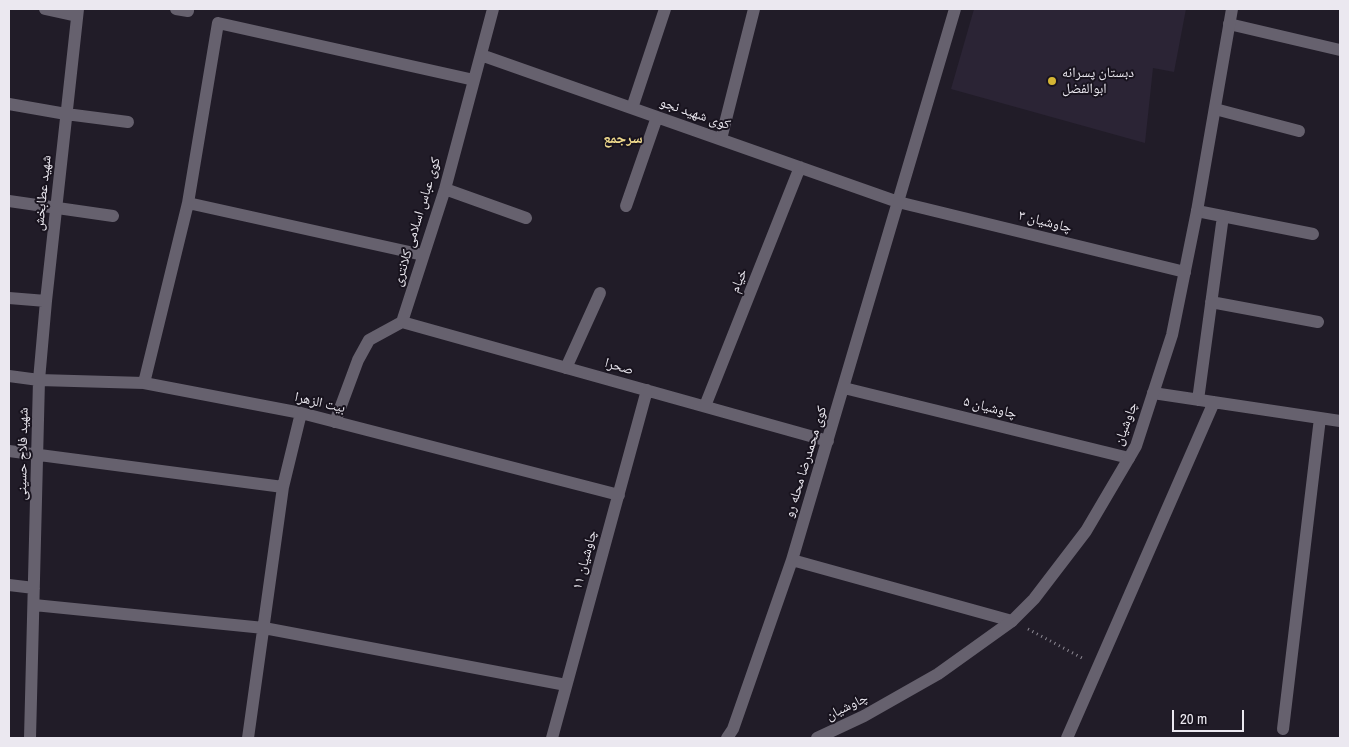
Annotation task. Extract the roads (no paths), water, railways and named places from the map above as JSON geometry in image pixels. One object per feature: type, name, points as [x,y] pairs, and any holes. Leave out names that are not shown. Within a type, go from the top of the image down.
[{"type":"street","points":[[45,9],[77,12]]},
{"type":"street","name":"کوی عباس اسلامی کلانتری","points":[[402,322],[444,189],[493,9]]},
{"type":"street","points":[[632,108],[665,9]]},
{"type":"street","points":[[722,139],[754,9]]},
{"type":"street","name":"کوی محمدرضا محله رو","points":[[733,735],[792,560],[955,9]]},
{"type":"street","name":"چاوشیان","points":[[817,738],[864,716],[938,674],[1012,621],[1034,599],[1086,531],[1136,446],[1172,335],[1197,211],[1232,9]]},
{"type":"street","name":"شهید عطابخش","points":[[39,380],[77,12]]},
{"type":"street","points":[[144,383],[188,203],[218,24],[474,80]]},
{"type":"street","points":[[1229,24],[1340,50]]},
{"type":"street","name":"کوی شهید نجو","points":[[481,55],[898,202]]},
{"type":"street","points":[[9,104],[128,122]]},
{"type":"street","points":[[1214,109],[1299,131]]},
{"type":"street","points":[[626,206],[658,117]]},
{"type":"street","name":"خیام","points":[[705,406],[800,167]]},
{"type":"street","points":[[444,189],[526,218]]},
{"type":"street","points":[[9,201],[113,216]]},
{"type":"street","name":"چاوشیان ۳","points":[[898,202],[1185,272]]},
{"type":"street","points":[[188,203],[423,255]]},
{"type":"street","points":[[1197,211],[1314,234]]},
{"type":"street","points":[[1198,400],[1224,216]]},
{"type":"street","points":[[566,368],[600,293]]},
{"type":"street","points":[[9,298],[46,301]]},
{"type":"street","points":[[1211,302],[1318,322]]},
{"type":"street","points":[[335,422],[358,360],[369,340],[402,322]]},
{"type":"street","name":"صحرا","points":[[402,322],[828,441]]},
{"type":"street","name":"بیت الزهرا","points":[[9,376],[39,380],[144,383],[301,413],[619,495]]},
{"type":"street","name":"شهید فلاح حسینی","points":[[30,738],[39,380]]},
{"type":"street","name":"چاوشیان ۵","points":[[844,388],[1129,458]]},
{"type":"street","name":"چاوشیان ۱۱","points":[[552,738],[647,390]]},
{"type":"street","points":[[1153,393],[1340,421]]},
{"type":"street","points":[[1067,738],[1214,402]]},
{"type":"street","points":[[248,738],[283,487],[301,413]]},
{"type":"street","points":[[1283,729],[1320,418]]},
{"type":"street","points":[[9,451],[283,487]]},
{"type":"street","points":[[792,560],[1012,621]]},
{"type":"street","points":[[9,584],[34,588]]},
{"type":"street","points":[[34,605],[264,628],[566,685]]},
{"type":"place","name":"دبستان پسرانه ابوالفضل","points":[[1052,81]]},
{"type":"district","name":"سرجمع","points":[[623,139]]}]
